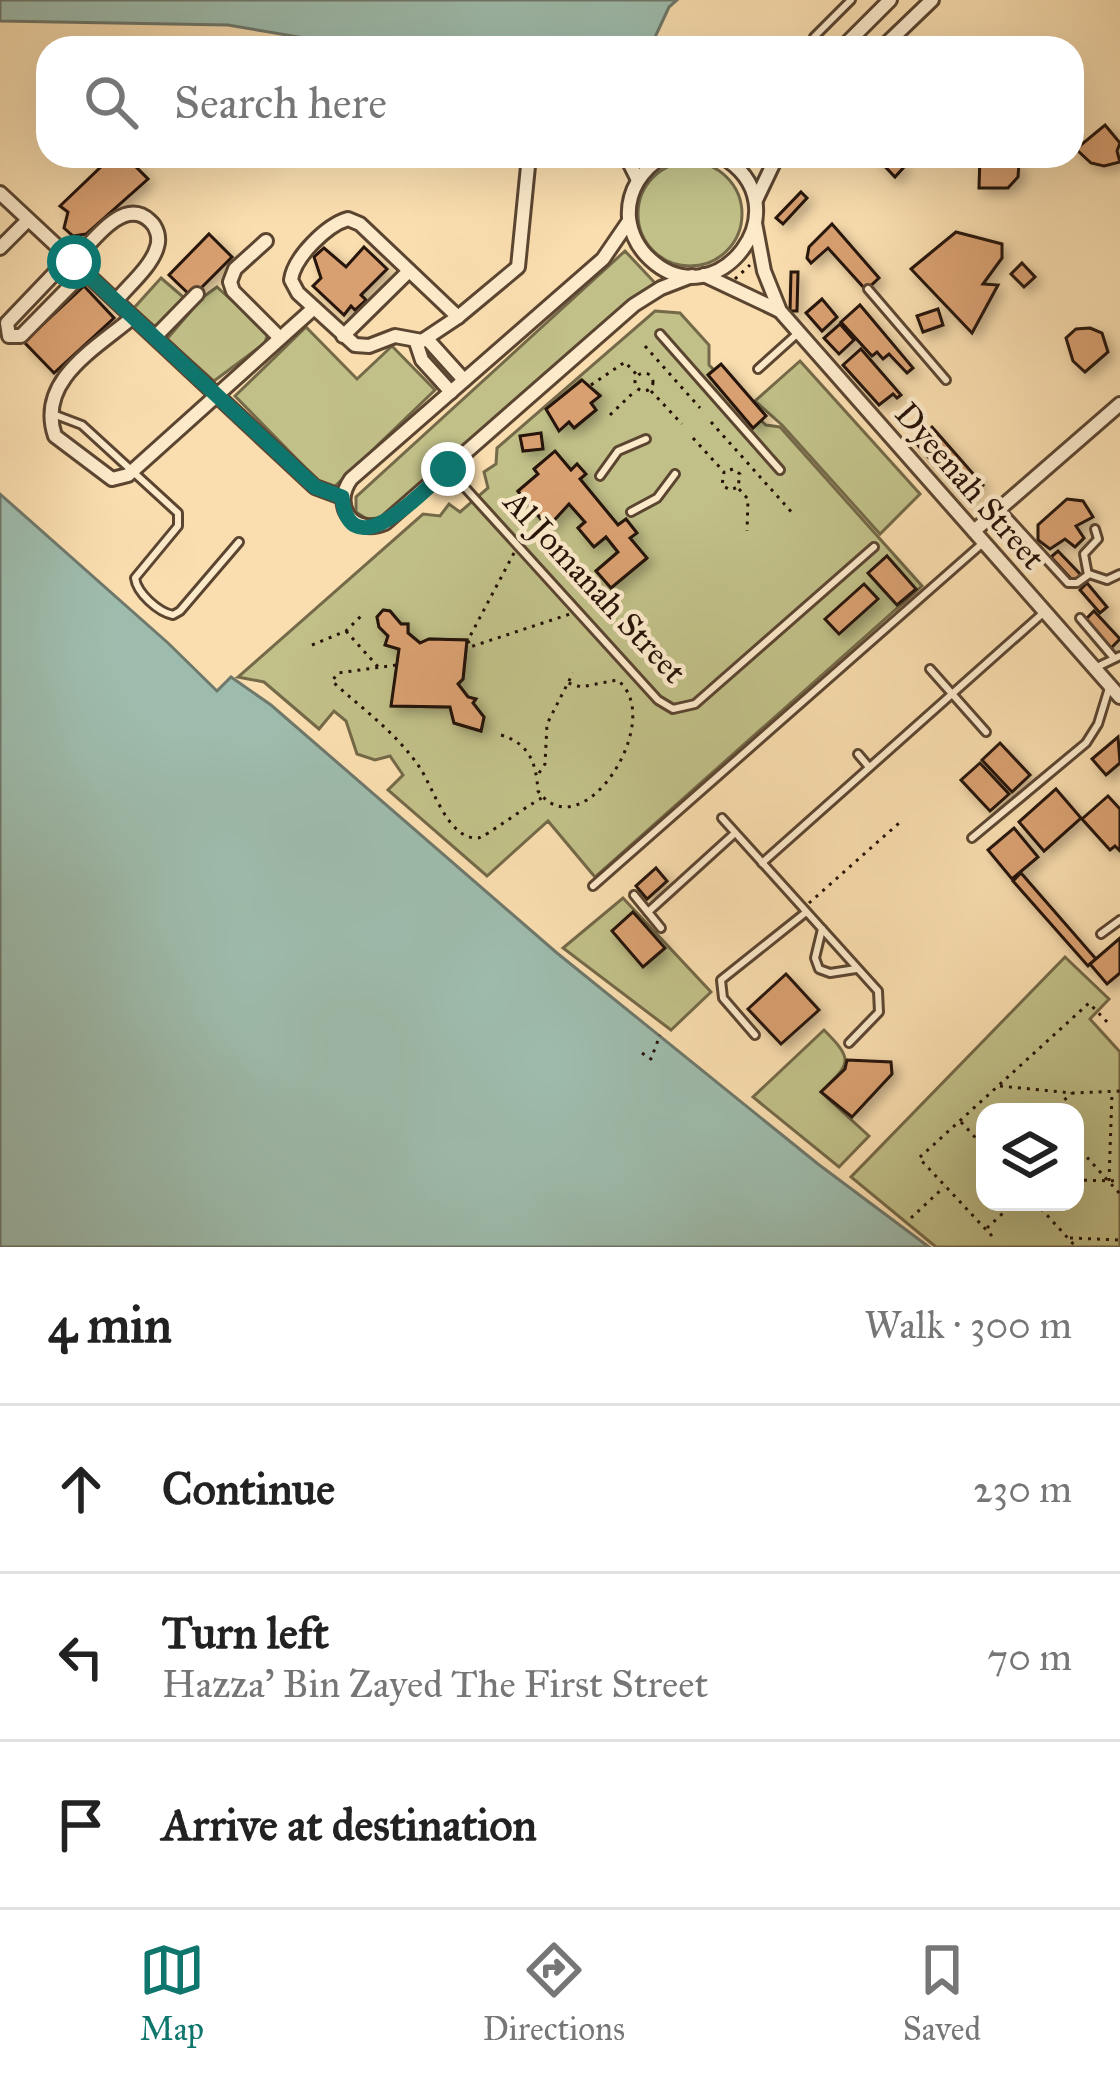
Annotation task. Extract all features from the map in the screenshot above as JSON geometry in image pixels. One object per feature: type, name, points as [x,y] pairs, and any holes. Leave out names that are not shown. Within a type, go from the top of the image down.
[{"type":"street","points":[[854,36],[890,0]]},
{"type":"street","points":[[895,36],[932,0]]},
{"type":"street","points":[[422,341],[518,267],[529,168]]},
{"type":"street","points":[[632,168],[638,180]]},
{"type":"street","points":[[651,168],[638,180],[629,221],[603,259],[351,479],[342,497],[351,520],[368,528],[380,526],[634,305],[661,287],[737,257],[755,223]]},
{"type":"street","points":[[735,168],[746,177],[755,201]]},
{"type":"street","points":[[755,201],[771,168]]},
{"type":"street","points":[[0,194],[315,487],[342,497]]},
{"type":"street","name":"Dyeenah Street","points":[[755,201],[761,257],[780,311],[1120,697]]},
{"type":"street","points":[[76,264],[7,323],[9,336],[21,336],[117,218],[136,214],[148,219],[158,236],[157,248],[116,301]]},
{"type":"street","points":[[458,317],[352,219],[340,220],[292,269],[295,289],[343,336],[360,346],[390,337],[422,341],[464,380]]},
{"type":"street","points":[[0,248],[28,220]]},
{"type":"street","name":"Dyeenah Street","points":[[629,221],[638,245],[656,264],[731,286],[780,311]]},
{"type":"street","points":[[266,241],[235,269],[230,282],[233,291],[280,338]]},
{"type":"street","points":[[343,336],[409,271]]},
{"type":"street","points":[[154,337],[197,294]]},
{"type":"street","points":[[134,317],[60,380],[52,414],[59,441],[117,479],[132,471],[314,308]]},
{"type":"street","points":[[422,341],[422,360],[451,392]]},
{"type":"street","points":[[978,537],[1000,508],[1120,404]]},
{"type":"lane","points":[[816,36],[851,0]]},
{"type":"lane","points":[[868,289],[946,380]]},
{"type":"lane","points":[[758,369],[798,333]]},
{"type":"lane","points":[[660,334],[780,470]]},
{"type":"lane","points":[[52,414],[82,425],[180,516],[178,526],[135,578],[138,589],[164,612],[180,611],[239,542]]},
{"type":"lane","points":[[600,476],[618,451],[646,439]]},
{"type":"lane","name":"Al Jomanah Street","points":[[448,469],[662,704],[684,709],[874,547]]},
{"type":"lane","points":[[631,512],[657,498],[675,474]]},
{"type":"lane","points":[[1000,508],[1064,582],[1077,583],[1089,574]]},
{"type":"lane","points":[[1089,574],[1084,554],[1099,539],[1095,529]]},
{"type":"lane","points":[[593,886],[978,537]]},
{"type":"lane","points":[[1089,574],[1105,580],[1120,574]]},
{"type":"lane","points":[[762,863],[1045,611]]},
{"type":"lane","points":[[1080,618],[1117,657],[1095,669]]},
{"type":"lane","points":[[930,669],[986,732]]},
{"type":"lane","points":[[972,838],[1086,743],[1099,724],[1109,685]]},
{"type":"lane","points":[[858,754],[869,767]]},
{"type":"lane","points":[[722,818],[878,991],[881,1007],[876,1017],[849,1043]]},
{"type":"lane","points":[[648,912],[735,833]]},
{"type":"lane","points":[[634,895],[662,928]]},
{"type":"lane","points":[[755,1035],[720,994],[721,980],[805,910]]},
{"type":"lane","points":[[1101,934],[1120,920]]},
{"type":"lane","points":[[822,929],[816,954],[819,969],[830,973],[858,968]]},
{"type":"path","points":[[731,286],[761,257]]},
{"type":"path","points":[[645,346],[700,408]]},
{"type":"path","points":[[591,385],[625,362],[638,375],[651,376],[663,366]]},
{"type":"path","points":[[610,415],[637,388],[638,375]]},
{"type":"path","points":[[650,390],[651,376]]},
{"type":"path","points":[[637,388],[650,390],[682,424]]},
{"type":"path","points":[[711,422],[795,516]]},
{"type":"path","points":[[693,438],[724,472]]},
{"type":"path","points":[[724,472],[725,488],[738,487]]},
{"type":"path","points":[[724,472],[740,474],[738,487],[748,499],[747,531]]},
{"type":"path","points":[[518,546],[469,638],[470,646],[578,612]]},
{"type":"path","points":[[312,645],[346,632],[364,614]]},
{"type":"path","points":[[346,632],[380,669]]},
{"type":"path","points":[[397,665],[338,673],[332,681],[395,736],[420,767],[450,822],[476,838],[483,837],[542,798]]},
{"type":"path","points":[[538,774],[544,768],[547,724],[573,673]]},
{"type":"path","points":[[500,735],[526,749],[538,774],[542,798],[566,806],[598,794],[616,770],[633,724],[630,698],[622,683],[568,683]]},
{"type":"path","points":[[805,910],[899,823]]},
{"type":"path","points":[[992,1236],[919,1158],[1089,1003],[1110,1025]]},
{"type":"path","points":[[651,1059],[660,1036]]},
{"type":"path","points":[[642,1053],[660,1066]]},
{"type":"path","points":[[998,1086],[1072,1093],[1120,1091]]},
{"type":"path","points":[[1108,1181],[1112,1092]]},
{"type":"path","points":[[1061,1103],[1072,1093]]},
{"type":"path","points":[[960,1121],[976,1138]]},
{"type":"path","points":[[1084,1154],[1120,1194]]},
{"type":"path","points":[[1084,1180],[1120,1181]]},
{"type":"path","points":[[911,1218],[945,1186]]},
{"type":"path","points":[[985,1229],[1005,1211]]},
{"type":"path","points":[[1043,1211],[1076,1247]]},
{"type":"path","points":[[1068,1238],[1120,1240]]},
{"type":"shaded area","points":[[0,0],[677,0],[656,36],[293,36],[228,25],[0,21]]},
{"type":"shaded area","points":[[666,168],[714,168],[727,177],[741,204],[741,224],[733,243],[719,257],[700,265],[680,265],[661,257],[647,243],[639,224],[642,194],[653,177]]},
{"type":"shaded area","points":[[625,251],[656,284],[388,517],[370,521],[356,512],[356,497]]},
{"type":"shaded area","points":[[161,278],[188,301],[160,331],[134,308]]},
{"type":"shaded area","points":[[217,287],[268,333],[265,343],[214,381],[167,339]]},
{"type":"shaded area","points":[[655,311],[680,313],[709,345],[709,365],[714,370],[709,374],[766,425],[780,427],[922,586],[595,877],[548,821],[487,876],[388,790],[403,775],[390,756],[375,760],[357,754],[346,721],[334,711],[319,729],[264,682],[238,677],[423,514],[440,516],[449,504],[460,512],[488,488],[484,472],[496,464],[497,448]],"holes":[[[581,380],[600,395],[591,403],[596,410],[575,428],[569,422],[559,430],[547,409]],[[555,452],[571,470],[577,465],[580,479],[618,525],[626,519],[636,532],[630,538],[646,559],[611,588],[596,571],[618,552],[606,537],[593,546],[578,528],[585,522],[569,504],[547,527],[518,492],[538,474],[535,468]],[[390,611],[401,624],[408,624],[408,633],[420,643],[467,640],[463,679],[458,684],[484,717],[481,731],[454,723],[450,707],[392,706],[399,649],[386,645],[388,636],[377,617]]]},
{"type":"shaded area","points":[[306,327],[357,379],[392,346],[435,390],[329,492],[235,396]]},
{"type":"shaded area","points":[[800,361],[920,494],[880,534],[755,401]]},
{"type":"shaded area","points":[[0,494],[217,691],[231,677],[271,705],[557,953],[818,1164],[929,1247],[0,1247]]},
{"type":"shaded area","points":[[623,898],[711,992],[671,1030],[563,948]]},
{"type":"shaded area","points":[[1065,957],[1109,999],[1090,1019],[1120,1052],[1120,1247],[936,1247],[851,1177]]},
{"type":"shaded area","points":[[824,1030],[845,1061],[821,1092],[869,1136],[839,1167],[753,1097]]},
{"type":"building","points":[[1105,125],[1120,143],[1120,162],[1091,163],[1084,156],[1084,142]]},
{"type":"building","points":[[100,168],[137,168],[148,179],[86,234],[73,236],[64,228],[68,212],[60,206]]},
{"type":"building","points":[[980,168],[1019,168],[1018,177],[1008,188],[979,188]]},
{"type":"building","points":[[801,192],[807,198],[783,224],[776,218]]},
{"type":"building","points":[[832,224],[879,278],[866,290],[828,248],[811,263],[807,258],[809,247]]},
{"type":"building","points":[[956,232],[1002,244],[1002,258],[983,284],[998,285],[972,333],[911,269]]},
{"type":"building","points":[[209,234],[232,257],[192,297],[169,275]]},
{"type":"building","points":[[364,247],[387,269],[361,295],[366,300],[344,315],[313,286],[321,278],[314,257],[324,248],[346,267]]},
{"type":"building","points":[[1022,263],[1035,277],[1024,287],[1011,274]]},
{"type":"building","points":[[791,272],[798,272],[797,311],[790,311]]},
{"type":"building","points":[[84,286],[114,318],[54,373],[24,342]]},
{"type":"building","points":[[822,299],[837,317],[822,331],[806,313]]},
{"type":"building","points":[[860,305],[913,368],[907,373],[889,354],[883,359],[877,352],[872,356],[841,322]]},
{"type":"building","points":[[938,309],[943,325],[923,332],[917,316]]},
{"type":"building","points":[[840,324],[854,340],[839,354],[824,338]]},
{"type":"building","points":[[1076,329],[1102,333],[1108,352],[1085,372],[1073,361],[1066,338]]},
{"type":"building","points":[[861,349],[901,395],[893,394],[879,405],[843,365]]},
{"type":"building","points":[[721,364],[766,416],[753,428],[708,375]]},
{"type":"building","points":[[582,380],[600,396],[591,403],[596,410],[574,428],[569,422],[559,431],[546,409]]},
{"type":"building","points":[[932,427],[983,485],[966,500],[915,442]]},
{"type":"building","points":[[541,433],[543,449],[523,451],[520,436]]},
{"type":"building","points":[[555,451],[571,470],[577,464],[586,474],[580,479],[618,525],[626,519],[637,533],[630,538],[647,558],[611,588],[596,571],[618,552],[606,537],[594,547],[578,528],[585,522],[569,504],[548,527],[518,491]]},
{"type":"building","points":[[1067,499],[1083,501],[1093,517],[1076,526],[1084,538],[1075,547],[1065,539],[1050,549],[1038,540],[1038,525]]},
{"type":"building","points":[[1058,551],[1081,575],[1074,582],[1051,557]]},
{"type":"building","points":[[887,556],[916,589],[897,605],[868,573]]},
{"type":"building","points":[[1087,583],[1107,607],[1100,613],[1080,590]]},
{"type":"building","points":[[864,584],[878,599],[839,634],[825,619]]},
{"type":"building","points":[[383,610],[408,624],[408,633],[420,643],[467,640],[463,679],[458,684],[476,699],[473,703],[484,717],[481,731],[454,723],[450,707],[391,706],[399,649],[385,645],[388,636],[377,617]]},
{"type":"building","points":[[1094,611],[1120,639],[1109,650],[1083,622]]},
{"type":"building","points":[[1118,737],[1120,763],[1106,775],[1092,759]]},
{"type":"building","points":[[1000,743],[1030,775],[1012,792],[982,760]]},
{"type":"building","points":[[980,763],[1009,794],[990,811],[961,780]]},
{"type":"building","points":[[1056,789],[1081,818],[1044,851],[1019,822]]},
{"type":"building","points":[[1108,796],[1120,809],[1120,851],[1115,846],[1110,850],[1082,819]]},
{"type":"building","points":[[1014,828],[1038,857],[1012,879],[988,850]]},
{"type":"building","points":[[656,868],[667,881],[647,899],[636,886]]},
{"type":"building","points":[[1021,873],[1096,959],[1088,966],[1013,881]]},
{"type":"building","points":[[633,912],[665,948],[643,967],[612,931]]},
{"type":"building","points":[[1120,938],[1120,973],[1107,984],[1090,964]]},
{"type":"building","points":[[786,974],[819,1010],[781,1044],[748,1009]]},
{"type":"building","points":[[847,1060],[891,1062],[892,1074],[852,1117],[821,1092],[845,1069]]},
{"type":"route","points":[[74,262],[315,487],[342,497],[344,510],[356,524],[368,528],[386,523],[448,469]]}]
